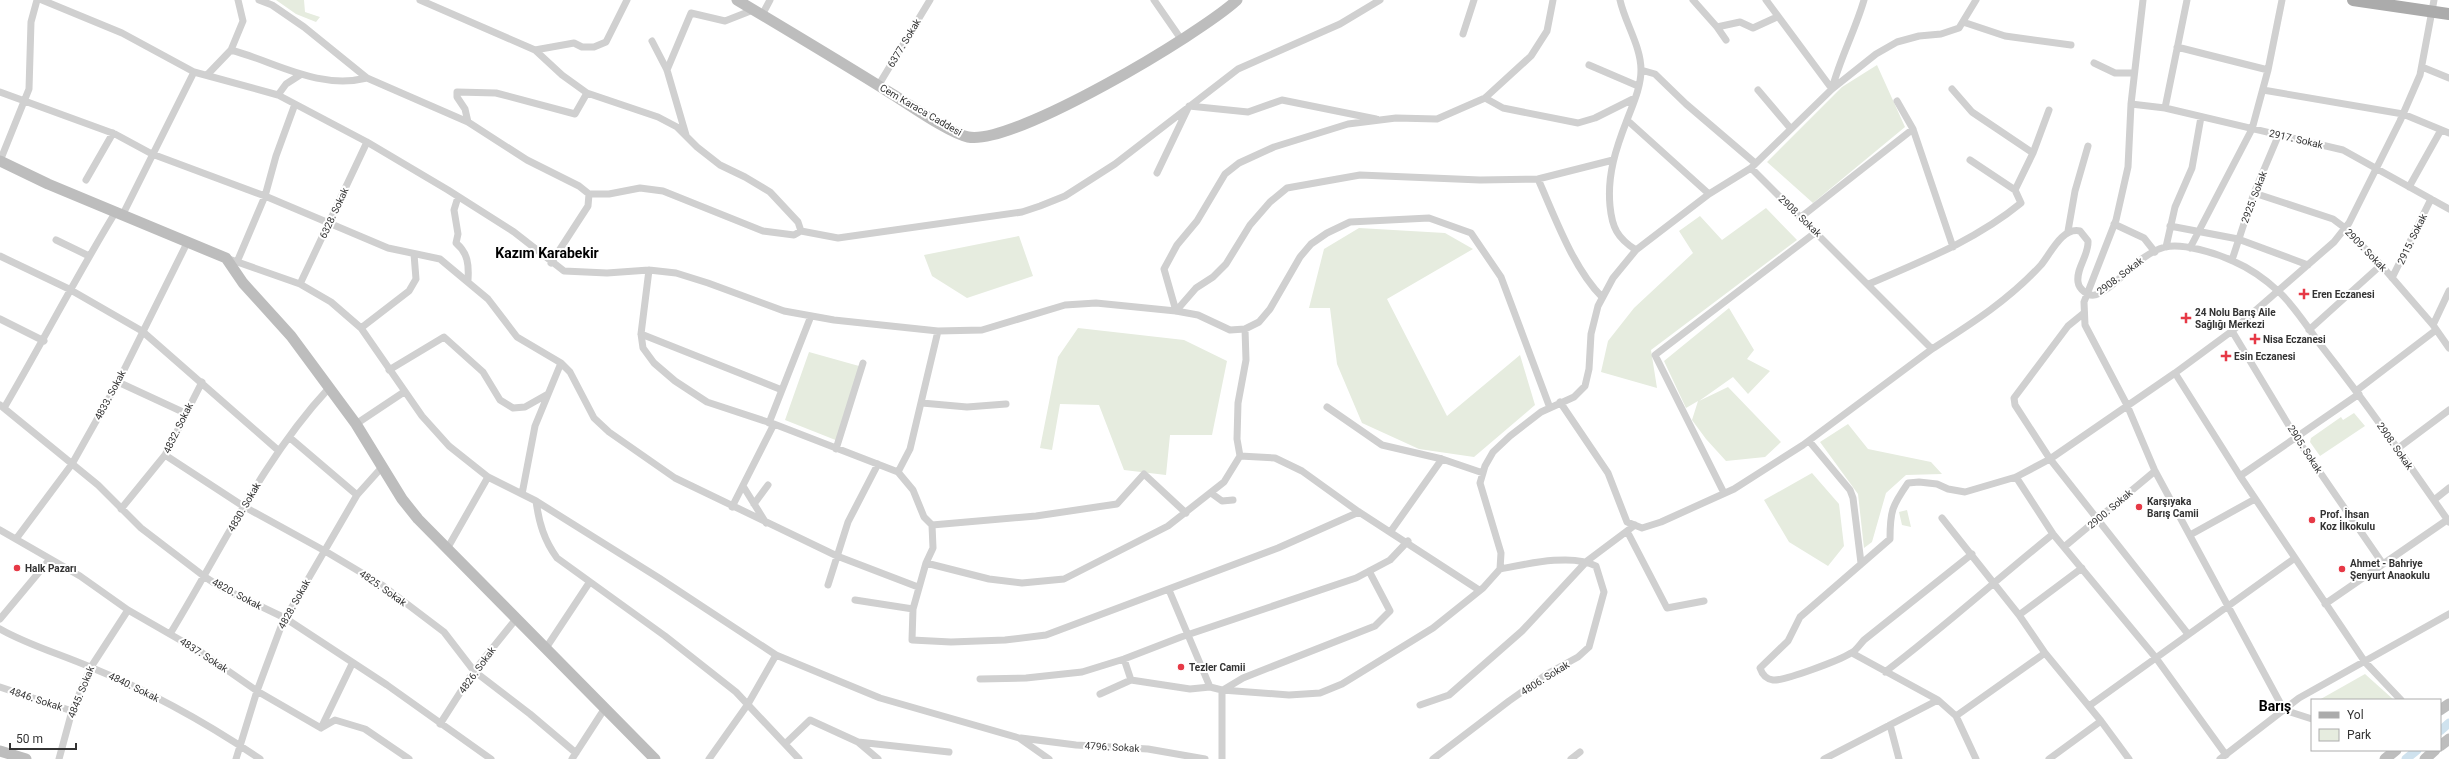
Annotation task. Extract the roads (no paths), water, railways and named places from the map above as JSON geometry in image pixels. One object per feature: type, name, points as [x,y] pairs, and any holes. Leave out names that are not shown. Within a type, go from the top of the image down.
[{"type":"main road","points":[[2353,0],[2433,6],[2449,14]]},
{"type":"street","points":[[37,0],[31,22],[31,70],[29,89],[0,161],[119,214],[188,241],[226,258],[300,284],[331,302],[361,328],[422,416],[449,446],[488,477],[536,501],[659,578],[776,655],[880,698],[1019,738],[1049,759]]},
{"type":"street","points":[[42,0],[122,33],[194,72],[206,74],[278,95],[367,142],[458,196],[514,232],[551,263],[564,271],[607,273],[649,270],[676,273],[708,282],[784,311],[811,316],[938,331],[982,330],[1065,306],[1096,303],[1176,311],[1198,315],[1230,330],[1245,330],[1259,322],[1270,309],[1300,257],[1311,244],[1327,233],[1350,222],[1429,218],[1471,233],[1501,277],[1550,408]]},
{"type":"street","points":[[206,74],[231,50],[243,21],[238,0]]},
{"type":"street","points":[[259,0],[272,6],[304,27],[348,65],[367,78],[468,122],[527,160],[579,186],[589,194],[609,194],[640,188],[663,191],[763,231],[794,235],[801,230],[838,238],[1022,212],[1065,196],[1115,164],[1238,69],[1340,24],[1380,0]]},
{"type":"street","points":[[420,0],[535,50],[562,75],[587,93],[658,117],[678,127],[687,137],[720,165],[745,177],[770,192],[798,222],[801,230]]},
{"type":"street","points":[[535,50],[574,43],[582,47],[594,47],[606,42],[627,0]]},
{"type":"street","name":"Cem Karaca Caddesi","points":[[737,0],[930,118],[968,137],[986,137],[1052,113],[1148,60],[1237,0]]},
{"type":"street","points":[[667,70],[691,13],[725,21],[758,12],[770,0]]},
{"type":"street","name":"6377. Sokak","points":[[878,86],[930,0]]},
{"type":"street","points":[[1154,0],[1181,39]]},
{"type":"street","points":[[1464,34],[1474,0]]},
{"type":"street","points":[[1176,311],[1164,268],[1177,245],[1197,221],[1225,174],[1239,163],[1274,147],[1348,124],[1382,120],[1437,119],[1485,98],[1531,56],[1547,31],[1553,0]]},
{"type":"street","points":[[1620,0],[1637,50],[1641,70],[1635,98],[1613,160],[1608,187],[1611,222],[1622,242],[1636,250]]},
{"type":"street","points":[[1693,0],[1718,27],[1726,40]]},
{"type":"street","points":[[1766,0],[1777,17],[1832,89]]},
{"type":"street","points":[[1832,89],[1838,64],[1858,20],[1864,0]]},
{"type":"street","points":[[1500,569],[1502,553],[1480,483],[1483,473],[1493,452],[1510,436],[1550,408],[1560,402],[1574,397],[1585,386],[1589,369],[1591,334],[1598,306],[1613,278],[1636,250],[1709,194],[1753,166],[1832,89],[1876,54],[1897,42],[1919,36],[1941,34],[1959,28],[1976,0]]},
{"type":"street","points":[[2143,0],[2131,104],[2128,167],[2114,224],[2087,293],[2084,313],[2085,325],[2127,405],[2155,471],[2284,710],[2311,719]]},
{"type":"street","points":[[2164,108],[2187,0]]},
{"type":"street","points":[[2190,248],[2252,129],[2268,70],[2282,0]]},
{"type":"street","points":[[1972,554],[1864,640],[1852,653],[1791,676],[1774,680],[1768,679],[1760,668],[1788,641],[1800,617],[1890,539],[1890,513],[1894,502],[1908,483],[1919,482],[1937,484],[1948,490],[1965,492],[2016,477],[2050,459],[2176,373],[2232,331],[2334,242],[2345,228],[2377,168],[2403,114],[2422,67],[2433,6]]},
{"type":"street","points":[[1718,27],[1740,22],[1753,28],[1777,17]]},
{"type":"street","points":[[1963,22],[2005,36],[2071,45]]},
{"type":"street","points":[[652,40],[667,70],[687,137]]},
{"type":"street","points":[[2177,47],[2268,70]]},
{"type":"street","points":[[231,50],[259,58],[300,75],[336,82],[367,78]]},
{"type":"street","points":[[2094,64],[2116,73],[2134,73]]},
{"type":"street","points":[[1589,65],[1638,86]]},
{"type":"street","points":[[2422,67],[2449,78]]},
{"type":"street","name":"2908. Sokak","points":[[1641,70],[1655,74],[1753,166],[1801,217],[1932,349]]},
{"type":"street","points":[[2,407],[44,341],[69,289],[89,256],[119,214],[194,72]]},
{"type":"street","points":[[278,95],[286,84],[300,75]]},
{"type":"street","points":[[1952,89],[1972,112],[2033,153]]},
{"type":"street","points":[[1758,90],[1791,129]]},
{"type":"street","points":[[2263,90],[2403,114],[2449,134]]},
{"type":"street","points":[[0,92],[24,103],[113,134],[152,154],[265,196],[330,222],[388,248],[440,259],[468,280],[488,299],[518,337],[538,351],[561,363],[570,372],[594,418],[608,432],[675,478],[766,524],[836,556],[918,586]]},
{"type":"street","points":[[468,122],[465,109],[457,97],[457,92],[496,93],[575,114],[587,93]]},
{"type":"street","points":[[1485,98],[1503,108],[1578,123],[1595,118],[1635,98]]},
{"type":"street","points":[[1190,106],[1248,112],[1282,100],[1382,120]]},
{"type":"street","points":[[1898,101],[1913,129],[1953,247]]},
{"type":"street","points":[[237,262],[265,196],[276,156],[295,104]]},
{"type":"street","name":"2917. Sokak","points":[[2131,104],[2164,108],[2343,150],[2449,209]]},
{"type":"street","points":[[1157,173],[1190,106]]},
{"type":"street","points":[[2015,190],[2033,153],[2049,110]]},
{"type":"street","points":[[2166,247],[2175,207],[2192,168],[2201,117]]},
{"type":"street","points":[[1627,120],[1709,194]]},
{"type":"street","points":[[1801,217],[1913,129]]},
{"type":"street","points":[[2409,187],[2441,130]]},
{"type":"street","points":[[86,180],[113,134]]},
{"type":"street","name":"2925. Sokak","points":[[2232,260],[2254,193],[2279,134]]},
{"type":"street","name":"6328. Sokak","points":[[300,284],[367,142]]},
{"type":"street","points":[[1560,402],[1608,473],[1627,522],[1642,528],[1661,522],[1724,493],[1809,441],[1932,349],[1994,308],[2020,287],[2068,231],[2075,191],[2088,146]]},
{"type":"street","points":[[1176,311],[1196,288],[1212,277],[1226,264],[1250,226],[1270,202],[1287,188],[1360,175],[1480,180],[1538,179],[1613,160]]},
{"type":"street","points":[[1869,284],[1953,247],[2000,220],[2021,203],[2015,190],[1970,160]]},
{"type":"street","points":[[1538,179],[1559,227],[1590,285],[1602,297]]},
{"type":"street","name":"2909. Sokak","points":[[2254,193],[2333,219],[2345,228],[2381,265],[2449,348]]},
{"type":"street","points":[[551,263],[588,206],[589,194]]},
{"type":"street","points":[[458,196],[454,210],[458,234],[456,243],[463,248],[469,264],[468,280]]},
{"type":"street","name":"2915. Sokak","points":[[2392,278],[2432,199]]},
{"type":"street","points":[[2114,224],[2144,238],[2155,252]]},
{"type":"street","points":[[2170,226],[2238,239],[2308,265]]},
{"type":"street","name":"2908. Sokak","points":[[2068,231],[2080,231],[2088,241],[2078,277],[2080,288],[2087,293],[2094,295],[2103,290],[2130,267],[2166,247],[2190,248],[2232,260],[2254,273],[2279,291],[2358,393],[2448,521]]},
{"type":"street","points":[[1724,493],[1655,355],[1816,232]]},
{"type":"street","points":[[56,240],[89,256]]},
{"type":"street","name":"4833. Sokak","points":[[16,539],[72,464],[118,382],[188,241]]},
{"type":"street","points":[[361,328],[409,291],[416,279],[414,254]]},
{"type":"street","points":[[0,256],[69,289],[142,331],[202,382],[278,451]]},
{"type":"street","points":[[226,258],[243,283],[291,336],[356,424],[402,499],[447,549],[655,759]]},
{"type":"street","name":"2915. Sokak","points":[[2309,330],[2381,265]]},
{"type":"street","points":[[649,270],[640,334],[643,348],[654,363],[674,382],[707,402],[772,424],[898,472],[913,490],[924,517],[932,525],[933,548],[918,586],[913,609],[912,640],[951,642],[1005,640],[1046,635],[1278,548],[1359,512]]},
{"type":"street","points":[[2240,476],[2297,439],[2358,393],[2434,328],[2449,291]]},
{"type":"street","points":[[2084,313],[2068,326],[2014,398],[2015,405],[2050,459],[2188,634]]},
{"type":"street","points":[[732,507],[772,424],[782,390],[811,316]]},
{"type":"street","points":[[0,319],[44,341]]},
{"type":"street","points":[[926,563],[989,579],[1022,583],[1064,578],[1135,544],[1168,526],[1186,513],[1224,482],[1240,456],[1237,439],[1238,403],[1246,360],[1245,330]]},
{"type":"street","points":[[898,472],[910,448],[938,331]]},
{"type":"street","name":"2905. Sokak","points":[[2232,331],[2297,439],[2383,564]]},
{"type":"street","points":[[640,334],[782,390]]},
{"type":"street","points":[[389,370],[444,337],[483,372],[500,400],[513,408],[525,407],[548,394]]},
{"type":"street","points":[[522,494],[535,426],[561,363]]},
{"type":"street","points":[[836,449],[862,363]]},
{"type":"street","points":[[2176,373],[2240,476],[2325,604],[2365,662],[2400,699]]},
{"type":"street","points":[[118,382],[185,413]]},
{"type":"street","name":"4832. Sokak","points":[[121,509],[165,455],[202,382]]},
{"type":"street","name":"4830. Sokak","points":[[170,634],[205,577],[243,506],[278,451],[303,416],[328,388]]},
{"type":"street","points":[[356,424],[404,392]]},
{"type":"street","points":[[922,403],[968,407],[1006,404]]},
{"type":"street","name":"4820. Sokak","points":[[2,407],[98,485],[141,528],[205,577],[222,588],[285,618],[352,664],[387,685],[491,759]]},
{"type":"street","points":[[1327,407],[1382,446],[1442,459],[1483,473]]},
{"type":"street","points":[[2397,449],[2449,410]]},
{"type":"street","points":[[289,437],[357,495]]},
{"type":"street","points":[[1809,441],[1850,490],[1853,498],[1861,563]]},
{"type":"street","name":"4825. Sokak","points":[[165,455],[243,506],[325,551],[382,585],[444,632],[474,671],[530,714],[574,756]]},
{"type":"street","points":[[1240,456],[1275,458],[1302,470],[1359,512],[1391,531],[1480,590]]},
{"type":"street","points":[[1391,531],[1442,459]]},
{"type":"street","points":[[828,585],[848,522],[878,464]]},
{"type":"street","name":"4828. Sokak","points":[[236,759],[257,691],[285,618],[357,495],[383,466]]},
{"type":"street","name":"2900. Sokak","points":[[2064,547],[2155,471]]},
{"type":"street","points":[[932,525],[1036,516],[1117,504],[1144,474],[1186,513]]},
{"type":"street","points":[[447,549],[488,477]]},
{"type":"street","points":[[2016,477],[2053,534],[2156,658],[2223,757],[2299,698],[2449,614]]},
{"type":"street","points":[[754,504],[768,485]]},
{"type":"street","points":[[743,486],[766,524]]},
{"type":"street","points":[[2434,500],[2449,488]]},
{"type":"street","points":[[1211,493],[1222,501],[1233,500]]},
{"type":"street","points":[[2190,535],[2255,499]]},
{"type":"street","points":[[536,501],[540,527],[547,544],[557,558],[589,583],[665,636],[736,692],[797,758]]},
{"type":"street","points":[[1942,518],[1972,554],[2019,615],[2045,653],[2101,721],[2129,759]]},
{"type":"street","points":[[2325,604],[2448,521]]},
{"type":"street","points":[[1420,705],[1449,695],[1522,631],[1587,561],[1635,525]]},
{"type":"street","name":"4837. Sokak","points":[[0,530],[80,576],[128,610],[170,634],[257,691],[321,728]]},
{"type":"street","points":[[1627,531],[1667,608],[1704,600]]},
{"type":"street","points":[[1885,672],[1945,626],[1993,582],[2053,534]]},
{"type":"street","points":[[980,679],[1026,678],[1082,672],[1124,659],[1356,578],[1390,560],[1408,542]]},
{"type":"street","points":[[0,619],[50,558]]},
{"type":"street","points":[[2089,706],[2295,558]]},
{"type":"street","points":[[1100,694],[1131,680],[1190,689],[1210,686],[1222,690],[1289,695],[1320,693],[1342,684],[1433,628],[1480,590],[1500,569],[1531,562],[1587,561]]},
{"type":"street","name":"4806. Sokak","points":[[1433,759],[1509,701],[1547,674],[1578,657],[1589,647],[1604,592],[1596,566],[1587,561]]},
{"type":"street","points":[[2019,615],[2082,568]]},
{"type":"street","points":[[1222,690],[1243,678],[1375,626],[1390,611],[1369,571]]},
{"type":"street","points":[[546,648],[589,583]]},
{"type":"street","points":[[1169,590],[1190,636],[1210,686]]},
{"type":"street","points":[[855,600],[913,609]]},
{"type":"street","name":"4845. Sokak","points":[[59,759],[72,711],[91,667],[128,610]]},
{"type":"street","name":"4826. Sokak","points":[[440,724],[474,671],[516,619]]},
{"type":"street","name":"4840. Sokak","points":[[0,629],[16,638],[91,667],[208,725],[260,759]]},
{"type":"street","points":[[1852,653],[1938,700],[1956,716],[1976,759]]},
{"type":"street","points":[[1956,716],[2045,653]]},
{"type":"street","points":[[709,759],[748,704],[776,655]]},
{"type":"street","points":[[1124,659],[1131,680]]},
{"type":"street","points":[[321,728],[352,664]]},
{"type":"street","name":"4846. Sokak","points":[[0,688],[72,711]]},
{"type":"street","points":[[1222,690],[1222,759]]},
{"type":"street","points":[[1824,759],[1938,700]]},
{"type":"street","points":[[574,756],[605,708]]},
{"type":"street","points":[[321,728],[334,720],[365,729],[409,759]]},
{"type":"street","points":[[785,744],[810,720],[858,742],[878,759]]},
{"type":"street","points":[[2049,759],[2101,721]]},
{"type":"street","points":[[1890,725],[1899,759]]},
{"type":"street","name":"4796. Sokak","points":[[1019,738],[1076,745],[1148,749],[1205,759]]},
{"type":"street","points":[[2441,745],[2449,739]]},
{"type":"street","points":[[858,742],[949,752]]},
{"type":"street","points":[[0,751],[26,759]]},
{"type":"street","points":[[2385,759],[2395,751]]},
{"type":"street","points":[[2425,759],[2434,751]]},
{"type":"street","points":[[1571,759],[1580,752]]},
{"type":"waterway","points":[[2441,730],[2449,723]]},
{"type":"waterway","points":[[2406,759],[2416,751]]},
{"type":"place","name":"Eren Eczanesi","points":[[2304,294]]},
{"type":"place","name":"24 Nolu Barış Aile Sağlığı Merkezi","points":[[2186,318]]},
{"type":"place","name":"Nisa Eczanesi","points":[[2255,339]]},
{"type":"place","name":"Esin Eczanesi","points":[[2226,356]]},
{"type":"place","name":"Karşıyaka Barış Camii","points":[[2139,507]]},
{"type":"place","name":"Prof. İhsan Koz İlkokulu","points":[[2312,520]]},
{"type":"place","name":"Halk Pazarı","points":[[17,568]]},
{"type":"place","name":"Ahmet - Bahriye Şenyurt Anaokulu","points":[[2342,569]]},
{"type":"place","name":"Tezler Camii","points":[[1181,667]]},
{"type":"district","name":"Kazım Karabekir","points":[[547,253]]},
{"type":"district","name":"Barış","points":[[2275,706]]}]
